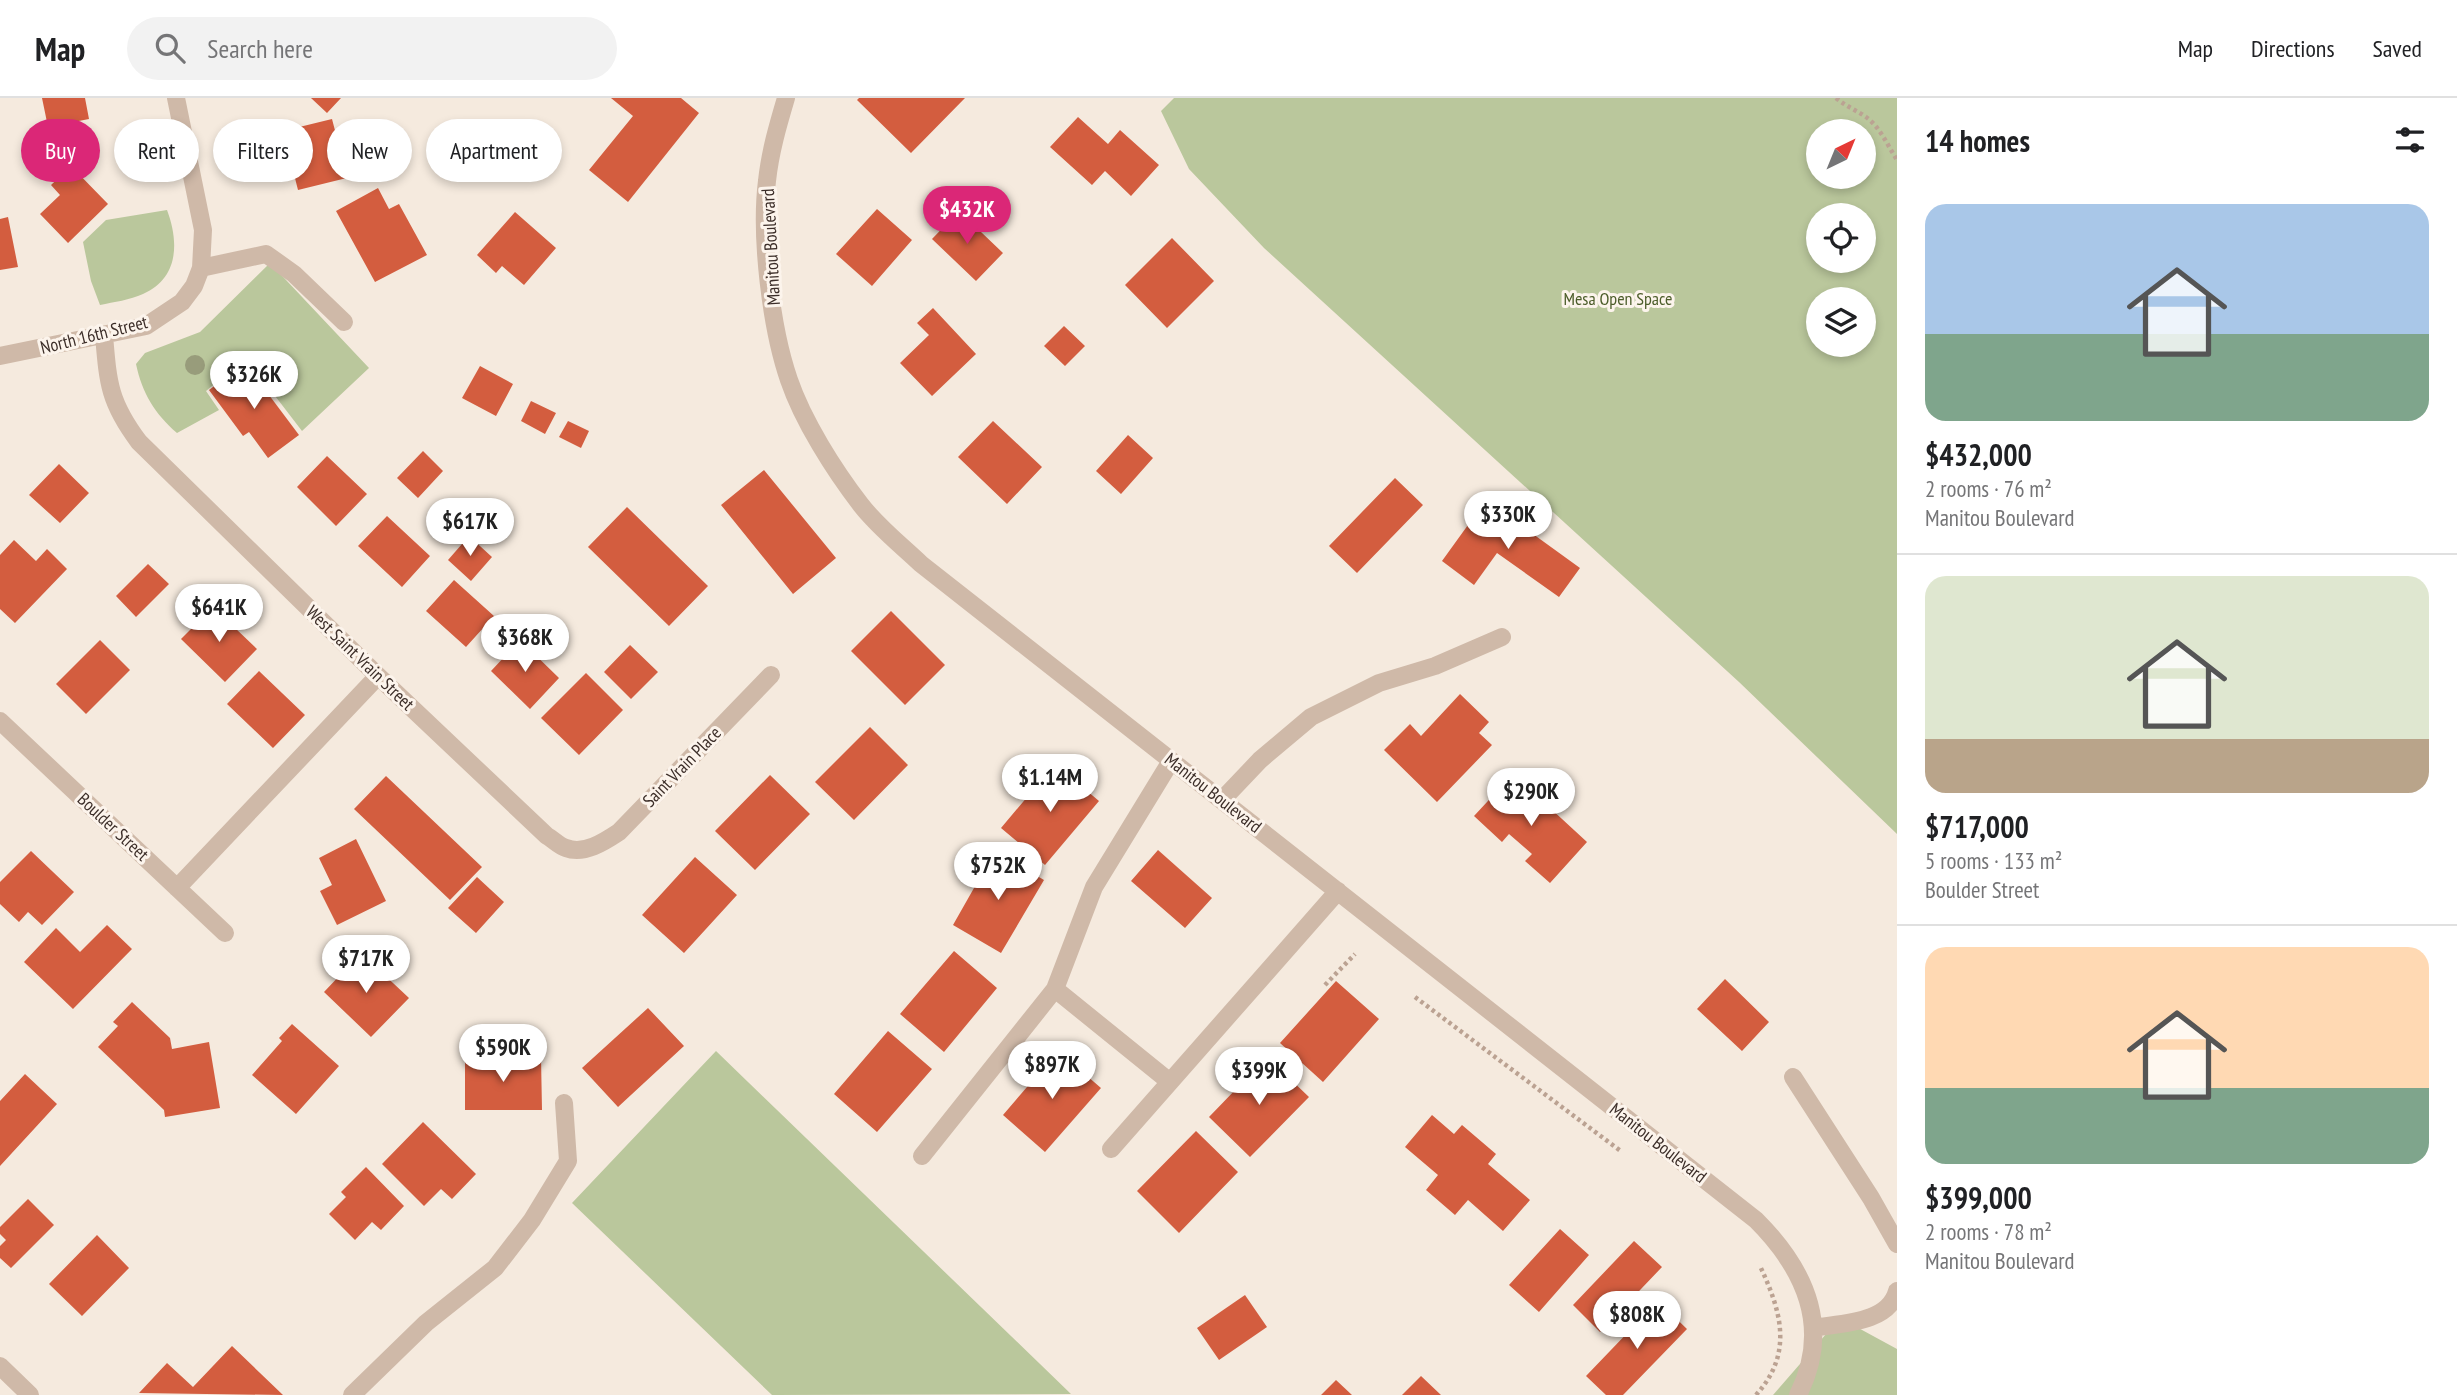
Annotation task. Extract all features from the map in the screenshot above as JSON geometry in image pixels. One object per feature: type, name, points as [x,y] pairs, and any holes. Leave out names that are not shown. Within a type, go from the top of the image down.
[{"type":"street","points":[[176,98],[203,230],[201,268],[265,254],[294,274],[344,323]]},
{"type":"street","name":"Manitou Boulevard","points":[[786,98],[774,138],[766,183],[769,285],[778,336],[789,381],[812,428],[861,506],[921,564],[1756,1220],[1775,1239],[1794,1265],[1806,1292],[1813,1328],[1813,1352],[1798,1395]]},
{"type":"street","name":"North 16th Street","points":[[0,356],[146,326],[182,302],[194,286],[201,268]]},
{"type":"street","name":"West Saint Vrain Street","points":[[104,335],[112,397],[121,418],[139,442],[378,676],[547,836],[567,849],[585,849]]},
{"type":"street","points":[[1222,800],[1260,760],[1311,717],[1379,683],[1435,666],[1502,637]]},
{"type":"street","name":"Saint Vrain Place","points":[[585,849],[618,832],[771,674]]},
{"type":"street","points":[[177,888],[378,676]]},
{"type":"street","name":"Boulder Street","points":[[0,721],[225,933]]},
{"type":"street","points":[[922,1156],[1055,989],[1094,887],[1171,761]]},
{"type":"street","points":[[1111,1149],[1338,891]]},
{"type":"street","points":[[1055,989],[1170,1082]]},
{"type":"street","points":[[1793,1077],[1871,1198],[1897,1244]]},
{"type":"street","points":[[352,1395],[426,1323],[495,1268],[532,1220],[568,1161],[564,1103]]},
{"type":"street","points":[[1813,1328],[1871,1318],[1894,1301],[1897,1291]]},
{"type":"street","points":[[0,1366],[30,1395]]},
{"type":"path","points":[[1836,98],[1866,117],[1876,127],[1897,160]]},
{"type":"path","points":[[1325,985],[1355,954]]},
{"type":"path","points":[[1416,997],[1622,1152]]},
{"type":"path","points":[[1756,1395],[1777,1363],[1782,1331],[1772,1293],[1759,1265]]},
{"type":"green space","name":"Mesa Open Space","points":[[1174,98],[1897,98],[1897,834],[1739,682],[1264,248],[1189,169],[1161,111]]},
{"type":"green space","points":[[167,210],[174,246],[170,269],[164,279],[143,294],[100,305],[91,281],[83,242],[106,220]]},
{"type":"green space","points":[[270,263],[369,368],[302,431],[246,358],[206,391],[219,410],[177,433],[150,402],[136,364],[145,353],[200,332]]},
{"type":"green space","points":[[716,1051],[1071,1394],[772,1395],[572,1203]]},
{"type":"green space","points":[[1840,1318],[1897,1349],[1897,1395],[1773,1395]]},
{"type":"building","points":[[42,98],[85,98],[89,119],[46,119]]},
{"type":"building","points":[[311,98],[341,98],[327,113]]},
{"type":"building","points":[[611,98],[681,98],[699,113],[628,202],[589,170],[633,116]]},
{"type":"building","points":[[965,98],[911,153],[857,100]]},
{"type":"building","points":[[1078,117],[1108,144],[1120,130],[1159,165],[1131,196],[1105,171],[1092,185],[1050,147]]},
{"type":"building","points":[[327,120],[327,182],[330,182],[298,190],[296,182],[313,182],[313,124]]},
{"type":"building","points":[[54,182],[87,182],[108,204],[68,243],[40,214],[60,195],[51,185]]},
{"type":"building","points":[[378,188],[389,209],[399,204],[427,255],[375,282],[336,211]]},
{"type":"building","points":[[877,209],[912,240],[872,286],[836,254]]},
{"type":"building","points":[[959,211],[1003,253],[976,281],[932,239]]},
{"type":"building","points":[[515,212],[556,248],[524,285],[502,266],[496,273],[477,255]]},
{"type":"building","points":[[8,217],[18,267],[0,270],[0,219]]},
{"type":"building","points":[[1172,238],[1214,281],[1167,328],[1125,285]]},
{"type":"building","points":[[933,308],[976,354],[932,396],[900,363],[929,335],[917,323]]},
{"type":"building","points":[[1064,326],[1085,346],[1065,366],[1044,346]]},
{"type":"building","points":[[245,363],[299,435],[268,458],[249,432],[243,436],[209,390]]},
{"type":"building","points":[[480,366],[513,384],[496,416],[462,398]]},
{"type":"building","points":[[531,401],[556,413],[545,434],[521,421]]},
{"type":"building","points":[[568,421],[589,431],[581,448],[559,437]]},
{"type":"building","points":[[993,421],[1042,467],[1007,504],[958,457]]},
{"type":"building","points":[[1128,435],[1153,458],[1121,494],[1096,471]]},
{"type":"building","points":[[423,451],[443,471],[418,498],[397,478]]},
{"type":"building","points":[[327,456],[367,494],[336,526],[297,487]]},
{"type":"building","points":[[59,464],[89,493],[60,523],[29,495]]},
{"type":"building","points":[[764,470],[836,558],[793,594],[721,505]]},
{"type":"building","points":[[1395,478],[1423,505],[1357,573],[1329,546]]},
{"type":"building","points":[[1486,500],[1580,568],[1559,597],[1497,553],[1474,585],[1442,561]]},
{"type":"building","points":[[627,507],[708,586],[669,626],[588,547]]},
{"type":"building","points":[[387,516],[430,556],[402,587],[358,546]]},
{"type":"building","points":[[469,536],[492,557],[471,581],[448,560]]},
{"type":"building","points":[[14,540],[36,561],[47,549],[67,569],[15,623],[0,609],[0,555]]},
{"type":"building","points":[[148,564],[169,584],[136,617],[116,596]]},
{"type":"building","points":[[454,580],[494,616],[466,647],[426,611]]},
{"type":"building","points":[[213,607],[257,649],[225,682],[181,639]]},
{"type":"building","points":[[891,611],[945,665],[905,705],[851,651]]},
{"type":"building","points":[[100,640],[130,670],[86,714],[56,684]]},
{"type":"building","points":[[520,640],[559,678],[530,709],[491,671]]},
{"type":"building","points":[[630,645],[658,672],[631,699],[604,672]]},
{"type":"building","points":[[259,671],[305,715],[273,748],[227,704]]},
{"type":"building","points":[[586,673],[623,710],[579,755],[541,718]]},
{"type":"building","points":[[1460,694],[1489,722],[1479,733],[1492,745],[1437,802],[1384,750],[1410,724],[1421,736]]},
{"type":"building","points":[[870,727],[908,765],[854,820],[815,782]]},
{"type":"building","points":[[1055,764],[1099,801],[1045,865],[1001,828]]},
{"type":"building","points":[[1513,774],[1587,842],[1550,883],[1525,861],[1532,854],[1509,834],[1502,842],[1474,816]]},
{"type":"building","points":[[770,775],[810,814],[755,870],[715,831]]},
{"type":"building","points":[[386,776],[482,867],[450,900],[354,809]]},
{"type":"building","points":[[356,839],[386,901],[337,925],[320,891],[332,885],[319,858]]},
{"type":"building","points":[[1158,850],[1212,898],[1185,928],[1131,881]]},
{"type":"building","points":[[31,851],[74,892],[42,925],[28,912],[19,922],[0,904],[0,882]]},
{"type":"building","points":[[995,851],[1044,880],[1001,953],[953,925]]},
{"type":"building","points":[[695,857],[737,895],[684,953],[642,915]]},
{"type":"building","points":[[477,877],[504,902],[476,933],[448,908]]},
{"type":"building","points":[[107,925],[132,949],[73,1009],[24,962],[56,928],[80,952]]},
{"type":"building","points":[[954,951],[997,988],[944,1052],[900,1014]]},
{"type":"building","points":[[361,953],[409,998],[371,1037],[324,992]]},
{"type":"building","points":[[1725,979],[1769,1022],[1742,1051],[1697,1009]]},
{"type":"building","points":[[1336,981],[1379,1019],[1323,1082],[1280,1043]]},
{"type":"building","points":[[132,1002],[170,1038],[172,1049],[209,1042],[220,1108],[165,1117],[164,1110],[98,1047],[118,1026],[113,1022]]},
{"type":"building","points":[[648,1008],[684,1046],[618,1107],[582,1068]]},
{"type":"building","points":[[292,1024],[339,1066],[296,1114],[252,1075],[282,1041],[279,1038]]},
{"type":"building","points":[[888,1031],[932,1069],[877,1132],[834,1094]]},
{"type":"building","points":[[1058,1051],[1101,1088],[1045,1152],[1003,1115]]},
{"type":"building","points":[[541,1057],[542,1110],[465,1110],[465,1058]]},
{"type":"building","points":[[1267,1057],[1309,1097],[1250,1157],[1209,1117]]},
{"type":"building","points":[[25,1074],[57,1104],[0,1166],[0,1101]]},
{"type":"building","points":[[1432,1115],[1454,1134],[1462,1125],[1496,1154],[1488,1164],[1530,1200],[1503,1231],[1468,1200],[1455,1215],[1426,1190],[1438,1175],[1405,1147]]},
{"type":"building","points":[[423,1122],[476,1174],[452,1199],[441,1189],[424,1206],[382,1164]]},
{"type":"building","points":[[1196,1131],[1238,1172],[1179,1233],[1137,1191]]},
{"type":"building","points":[[366,1167],[404,1206],[381,1230],[372,1222],[355,1240],[329,1214],[346,1197],[341,1192]]},
{"type":"building","points":[[28,1199],[54,1225],[11,1268],[0,1258],[0,1246],[6,1240],[0,1234],[0,1227]]},
{"type":"building","points":[[1560,1229],[1589,1255],[1539,1312],[1509,1285]]},
{"type":"building","points":[[97,1235],[129,1268],[82,1316],[49,1284]]},
{"type":"building","points":[[1634,1241],[1662,1267],[1600,1332],[1573,1305]]},
{"type":"building","points":[[1245,1295],[1267,1327],[1219,1360],[1197,1328]]},
{"type":"building","points":[[1658,1301],[1687,1329],[1623,1395],[1606,1395],[1586,1376]]},
{"type":"building","points":[[232,1346],[283,1395],[139,1393],[167,1363],[193,1387]]},
{"type":"building","points":[[1421,1376],[1441,1395],[1402,1395]]},
{"type":"building","points":[[1336,1380],[1352,1395],[1321,1395]]}]
